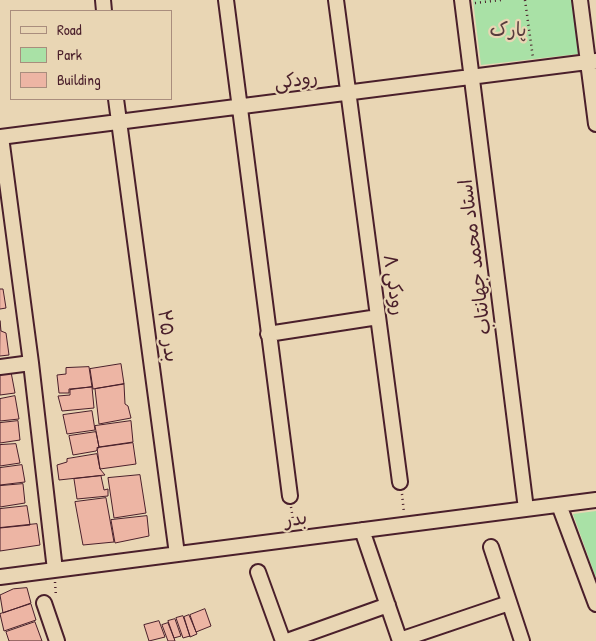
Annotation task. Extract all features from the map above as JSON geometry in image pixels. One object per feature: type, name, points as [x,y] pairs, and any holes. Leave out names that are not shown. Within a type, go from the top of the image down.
[{"type":"street","points":[[226,0],[238,107],[290,496]]},
{"type":"street","name":"رودکی ۸","points":[[336,0],[400,482]]},
{"type":"street","points":[[580,0],[592,61],[596,124]]},
{"type":"street","name":"استاد محمد جهانتاب","points":[[463,2],[526,509]]},
{"type":"street","name":"رودکی","points":[[0,137],[592,61]]},
{"type":"street","name":"بدر ۲۵","points":[[116,100],[177,554]]},
{"type":"street","points":[[0,137],[31,363],[55,570]]},
{"type":"street","points":[[268,334],[378,318]]},
{"type":"street","points":[[0,367],[31,363]]},
{"type":"street","name":"بدر","points":[[0,577],[596,500]]},
{"type":"street","points":[[560,505],[596,604]]},
{"type":"street","points":[[362,530],[400,641],[509,603]]},
{"type":"street","points":[[490,547],[522,641]]},
{"type":"street","points":[[258,572],[282,641]]},
{"type":"street","points":[[44,603],[57,641]]},
{"type":"street","points":[[287,641],[388,605]]},
{"type":"path","points":[[463,2],[501,0]]},
{"type":"path","points":[[525,0],[534,69]]},
{"type":"path","points":[[400,482],[406,525]]},
{"type":"path","points":[[290,496],[296,539]]},
{"type":"path","points":[[44,603],[56,598],[55,570]]},
{"type":"green space","name":"پارک","points":[[473,0],[572,0],[578,54],[481,65]]},
{"type":"green space","points":[[596,511],[596,578],[573,514]]},
{"type":"building","points":[[0,289],[3,289],[6,308],[0,309]]},
{"type":"building","points":[[0,321],[1,331],[6,333],[9,355],[0,356]]},
{"type":"building","points":[[121,364],[124,384],[93,389],[90,369]]},
{"type":"building","points":[[89,367],[92,387],[69,389],[69,393],[59,393],[57,375],[66,374],[66,368]]},
{"type":"building","points":[[11,372],[15,393],[0,395],[0,373]]},
{"type":"building","points":[[124,384],[125,404],[128,406],[131,418],[99,424],[95,389]]},
{"type":"building","points":[[92,387],[94,408],[62,411],[58,396],[70,395],[70,390]]},
{"type":"building","points":[[15,396],[19,419],[0,421],[0,399]]},
{"type":"building","points":[[92,411],[95,430],[67,434],[63,415]]},
{"type":"building","points":[[18,421],[20,440],[0,443],[0,423]]},
{"type":"building","points":[[131,421],[133,442],[99,447],[95,426]]},
{"type":"building","points":[[96,432],[99,447],[96,451],[73,455],[69,436]]},
{"type":"building","points":[[133,443],[136,464],[100,469],[97,448]]},
{"type":"building","points":[[16,444],[20,463],[0,466],[0,445]]},
{"type":"building","points":[[97,454],[100,469],[105,475],[59,480],[57,465],[67,462],[67,459]]},
{"type":"building","points":[[22,465],[25,482],[0,485],[0,468]]},
{"type":"building","points":[[140,475],[146,513],[114,518],[108,478]]},
{"type":"building","points":[[101,476],[104,490],[108,489],[108,496],[77,499],[74,479]]},
{"type":"building","points":[[23,484],[25,503],[0,507],[0,486]]},
{"type":"building","points":[[106,498],[114,542],[83,545],[75,502]]},
{"type":"building","points":[[27,506],[30,525],[0,528],[0,509]]},
{"type":"building","points":[[147,516],[149,536],[115,543],[111,520]]},
{"type":"building","points":[[37,524],[40,545],[0,551],[0,528]]},
{"type":"building","points":[[27,588],[31,603],[3,613],[0,595],[13,589]]},
{"type":"building","points":[[31,604],[36,620],[4,631],[0,614]]},
{"type":"building","points":[[205,609],[211,626],[196,632],[190,615]]},
{"type":"building","points":[[189,615],[197,634],[190,637],[184,617]]},
{"type":"building","points":[[183,616],[190,636],[183,638],[176,618]]},
{"type":"building","points":[[175,619],[181,636],[174,638],[168,621]]},
{"type":"building","points":[[159,621],[165,637],[149,641],[144,625]]},
{"type":"building","points":[[35,622],[42,641],[9,641],[6,632]]},
{"type":"building","points":[[168,623],[175,641],[168,641],[162,625]]}]
